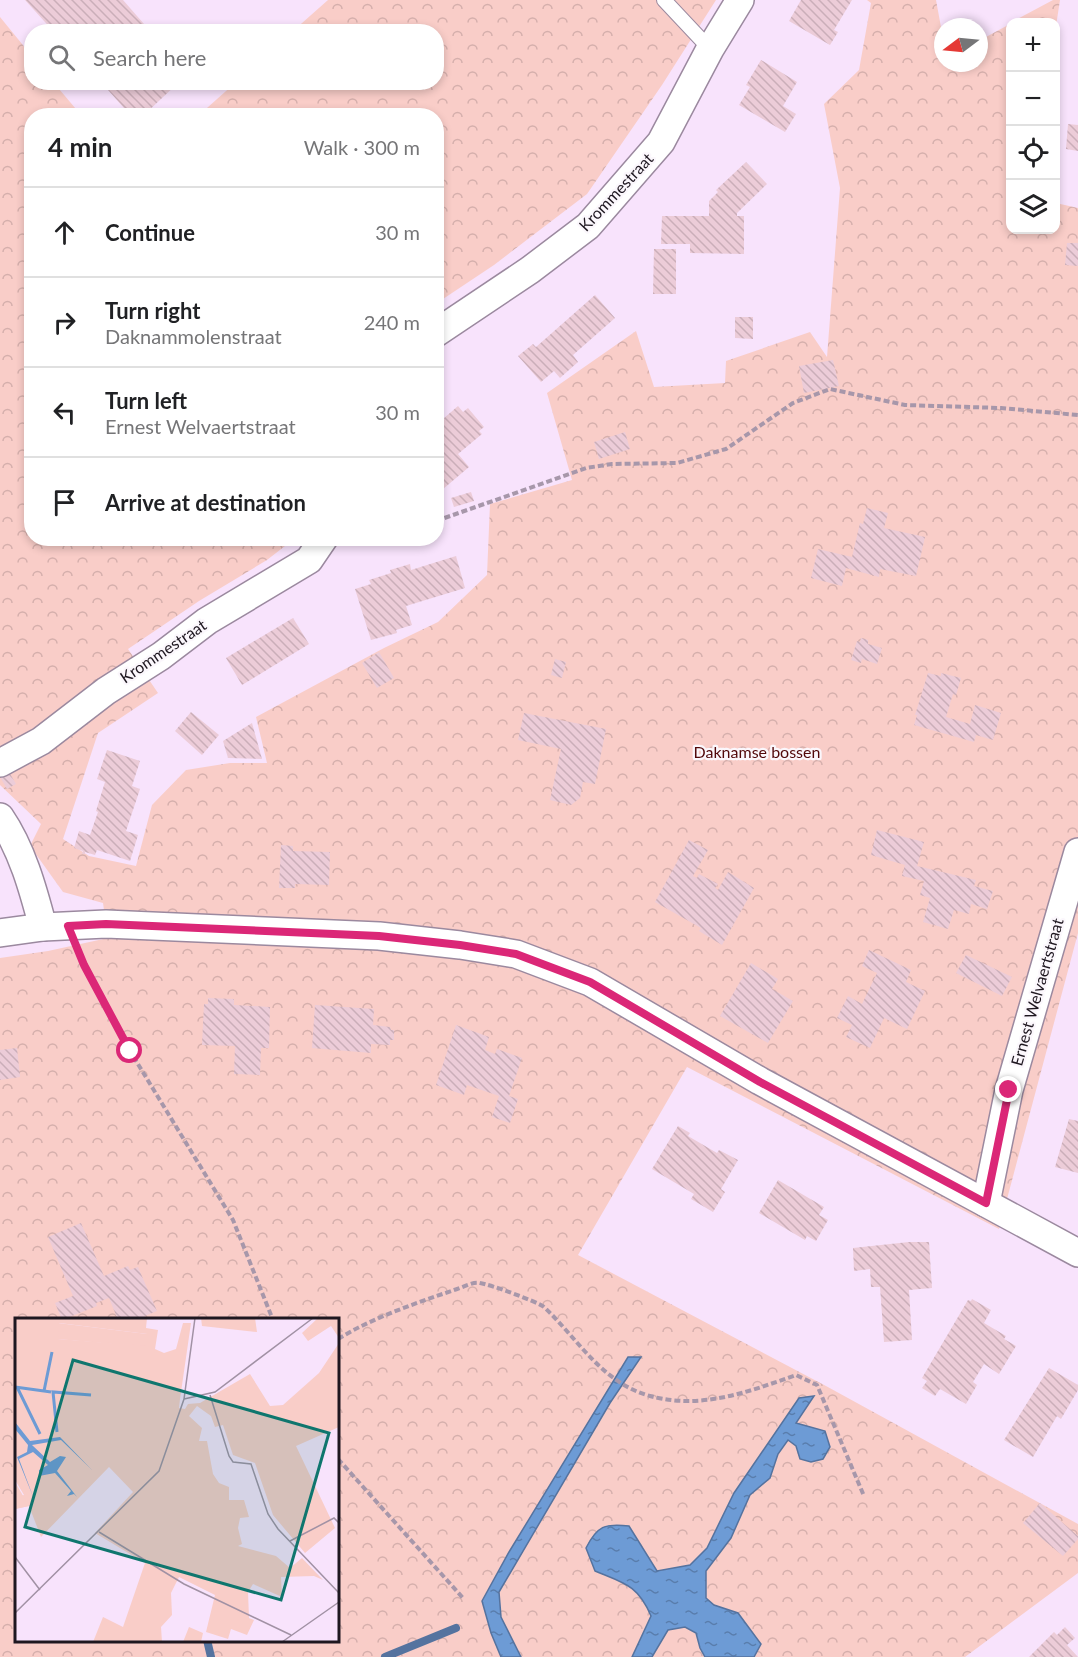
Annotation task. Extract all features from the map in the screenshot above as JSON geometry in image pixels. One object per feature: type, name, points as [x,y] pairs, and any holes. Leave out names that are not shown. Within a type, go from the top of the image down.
[{"type":"street","name":"Krommestraat","points":[[444,328],[530,270],[588,226],[661,142],[710,49],[740,0]]},
{"type":"street","name":"Krommestraat","points":[[0,763],[41,741],[106,690],[160,656],[207,621],[309,560],[326,546]]},
{"type":"street","points":[[0,817],[7,827],[32,885],[56,926]]},
{"type":"street","name":"Ernest Welvaertstraat","points":[[986,1203],[1009,1090],[1078,852]]},
{"type":"street","points":[[0,933],[56,926],[106,924],[379,936],[516,954],[590,982],[760,1082],[1078,1253]]},
{"type":"lane","points":[[664,0],[710,49]]},
{"type":"path","points":[[444,518],[586,468],[612,464],[677,463],[726,449],[794,403],[830,389],[904,405],[1001,408],[1078,415]]},
{"type":"path","points":[[56,926],[84,965],[130,1051],[233,1220],[272,1318]]},
{"type":"path","points":[[339,1338],[356,1328],[402,1308],[479,1282],[542,1305],[590,1358],[614,1380],[650,1396],[691,1402],[741,1395],[796,1375],[817,1385],[864,1496]]},
{"type":"path","points":[[339,1461],[463,1598]]},
{"type":"green space","points":[[328,0],[716,0],[662,85],[587,194],[494,265],[444,298],[444,108],[207,108],[227,90],[444,90],[444,24],[301,24]]},
{"type":"green space","name":"Daknamse bossen","points":[[867,0],[936,0],[939,18],[934,18],[934,72],[988,72],[988,36],[1006,26],[1006,234],[1060,234],[1060,204],[1078,208],[1078,933],[999,1229],[687,1067],[578,1255],[826,1386],[1078,1524],[1078,1573],[965,1657],[0,1657],[0,958],[48,951],[108,938],[103,903],[63,892],[30,846],[41,824],[0,785],[0,17],[24,46],[24,90],[60,90],[75,108],[24,108],[24,546],[285,546],[267,560],[199,601],[128,649],[158,693],[98,733],[63,839],[89,856],[136,866],[152,805],[186,770],[230,763],[267,763],[256,717],[384,648],[438,622],[487,575],[490,504],[572,480],[547,393],[636,331],[654,387],[725,383],[726,361],[810,332],[827,357],[840,188],[824,104],[859,70],[871,3]]},
{"type":"green space","points":[[1053,0],[1060,0],[1057,18],[1019,18]]},
{"type":"water","points":[[628,1357],[641,1357],[610,1403],[499,1592],[501,1617],[521,1657],[501,1657],[482,1601],[509,1552]]},
{"type":"water","points":[[814,1396],[796,1423],[825,1431],[830,1447],[823,1459],[811,1462],[800,1459],[796,1446],[788,1440],[778,1454],[770,1478],[750,1495],[731,1538],[706,1571],[706,1598],[714,1605],[738,1613],[761,1644],[754,1657],[705,1657],[696,1633],[685,1627],[668,1630],[652,1657],[632,1657],[651,1616],[641,1598],[629,1586],[595,1571],[586,1548],[594,1535],[608,1526],[629,1526],[657,1571],[690,1565],[707,1548],[734,1493],[799,1398]]},
{"type":"building","points":[[25,0],[123,0],[144,24],[47,24]]},
{"type":"building","points":[[801,0],[852,0],[834,30],[838,32],[830,45],[789,21]]},
{"type":"building","points":[[761,60],[797,82],[783,106],[796,114],[785,132],[739,105],[750,87],[746,85]]},
{"type":"building","points":[[108,90],[171,90],[151,108],[124,108]]},
{"type":"building","points":[[1068,124],[1078,125],[1078,151],[1066,149]]},
{"type":"building","points":[[746,162],[767,184],[737,213],[737,216],[744,216],[744,254],[690,253],[690,244],[661,244],[662,216],[709,216],[709,201],[718,192],[716,190]]},
{"type":"building","points":[[1067,243],[1078,243],[1078,266],[1065,265]]},
{"type":"building","points":[[654,249],[676,249],[676,294],[653,294]]},
{"type":"building","points":[[595,295],[615,318],[573,355],[578,362],[560,378],[554,371],[541,382],[518,356],[533,344],[536,347]]},
{"type":"building","points":[[735,317],[753,317],[753,339],[735,338]]},
{"type":"building","points":[[833,360],[839,386],[804,393],[799,366]]},
{"type":"building","points":[[458,406],[463,412],[468,408],[484,427],[479,431],[482,434],[458,454],[469,467],[444,488],[444,418]]},
{"type":"building","points":[[625,432],[630,449],[599,459],[594,442]]},
{"type":"building","points":[[471,492],[474,501],[454,507],[451,498]]},
{"type":"building","points":[[867,508],[888,513],[884,528],[925,537],[916,576],[880,569],[879,577],[846,568],[842,586],[811,578],[818,549],[852,557],[860,523],[863,524]]},
{"type":"building","points":[[456,556],[465,588],[406,606],[412,625],[396,630],[397,633],[371,640],[355,589],[371,584],[369,580],[391,573],[390,570],[410,564],[411,570]]},
{"type":"building","points":[[293,618],[309,644],[242,685],[226,658]]},
{"type":"building","points":[[861,638],[868,640],[868,644],[882,648],[877,664],[862,659],[861,663],[851,660],[857,641],[860,642]]},
{"type":"building","points":[[379,652],[394,678],[377,688],[362,663]]},
{"type":"building","points":[[555,659],[566,662],[562,678],[551,675]]},
{"type":"building","points":[[928,673],[941,676],[941,673],[961,678],[946,717],[970,724],[975,705],[1001,713],[993,740],[976,735],[974,742],[914,725]]},
{"type":"building","points":[[191,712],[219,735],[202,755],[175,731]]},
{"type":"building","points":[[524,713],[606,729],[595,784],[583,782],[580,798],[571,805],[550,800],[561,749],[518,740]]},
{"type":"building","points":[[252,723],[262,759],[228,758],[223,741]]},
{"type":"building","points":[[107,750],[140,761],[132,786],[140,789],[126,831],[138,835],[130,861],[97,850],[95,855],[85,852],[82,854],[83,851],[74,848],[79,831],[90,835],[98,812],[96,811],[105,782],[97,779]]},
{"type":"building","points":[[9,772],[16,784],[7,789],[0,777]]},
{"type":"building","points":[[877,830],[924,842],[917,866],[976,880],[974,886],[993,891],[987,909],[971,904],[969,914],[954,910],[948,929],[923,922],[930,898],[920,895],[924,881],[902,876],[905,865],[871,855]]},
{"type":"building","points":[[689,840],[708,850],[693,876],[697,878],[699,874],[718,884],[715,888],[718,890],[728,872],[754,888],[722,945],[699,931],[701,928],[655,902]]},
{"type":"building","points":[[281,845],[293,846],[293,851],[330,852],[329,885],[295,884],[295,888],[279,888]]},
{"type":"building","points":[[869,950],[911,970],[906,982],[925,991],[907,1029],[884,1018],[870,1048],[846,1037],[852,1025],[837,1018],[848,996],[862,1004],[877,973],[862,966]]},
{"type":"building","points":[[966,955],[1012,977],[1002,996],[956,973]]},
{"type":"building","points":[[751,963],[778,979],[772,989],[793,1001],[768,1043],[720,1016]]},
{"type":"building","points":[[208,998],[234,999],[234,1005],[270,1007],[269,1048],[261,1048],[260,1075],[234,1074],[235,1046],[202,1045],[204,1004],[208,1004]]},
{"type":"building","points":[[315,1005],[374,1009],[373,1025],[390,1027],[394,1030],[394,1040],[390,1040],[390,1045],[371,1044],[371,1053],[312,1048]]},
{"type":"building","points":[[456,1025],[489,1037],[485,1050],[495,1054],[497,1049],[522,1058],[509,1096],[518,1099],[510,1123],[492,1117],[499,1096],[467,1085],[464,1095],[436,1085]]},
{"type":"building","points":[[17,1048],[20,1077],[0,1080],[0,1050]]},
{"type":"building","points":[[1069,1119],[1078,1121],[1078,1173],[1055,1167]]},
{"type":"building","points":[[678,1126],[690,1133],[688,1136],[717,1153],[719,1150],[738,1160],[721,1189],[725,1192],[713,1212],[691,1199],[694,1194],[652,1169]]},
{"type":"building","points":[[778,1180],[824,1207],[819,1215],[828,1220],[816,1241],[807,1236],[805,1240],[759,1213]]},
{"type":"building","points":[[81,1223],[104,1276],[128,1266],[130,1270],[138,1267],[157,1311],[145,1316],[146,1318],[117,1318],[109,1298],[96,1303],[97,1306],[67,1318],[61,1318],[55,1303],[73,1296],[48,1237]]},
{"type":"building","points":[[929,1242],[932,1288],[909,1290],[912,1340],[884,1342],[880,1287],[871,1287],[870,1269],[854,1271],[853,1248]]},
{"type":"building","points":[[972,1299],[991,1310],[984,1323],[1006,1336],[1004,1339],[1016,1346],[999,1374],[984,1364],[973,1382],[977,1385],[966,1404],[940,1389],[935,1396],[922,1388],[927,1381],[922,1378],[968,1300]]},
{"type":"building","points":[[1049,1368],[1078,1385],[1078,1390],[1061,1419],[1057,1416],[1033,1457],[1004,1440]]},
{"type":"building","points":[[1040,1503],[1078,1536],[1063,1556],[1023,1523]]},
{"type":"building","points":[[1065,1627],[1075,1638],[1067,1645],[1078,1657],[1029,1657],[1054,1632],[1057,1635]]},
{"type":"waterway","points":[[385,1657],[456,1628]]},
{"type":"waterway","points":[[207,1642],[211,1657]]},
{"type":"route","points":[[130,1051],[84,965],[68,926],[106,924],[379,936],[516,954],[590,982],[760,1082],[986,1203],[1009,1090]]}]
